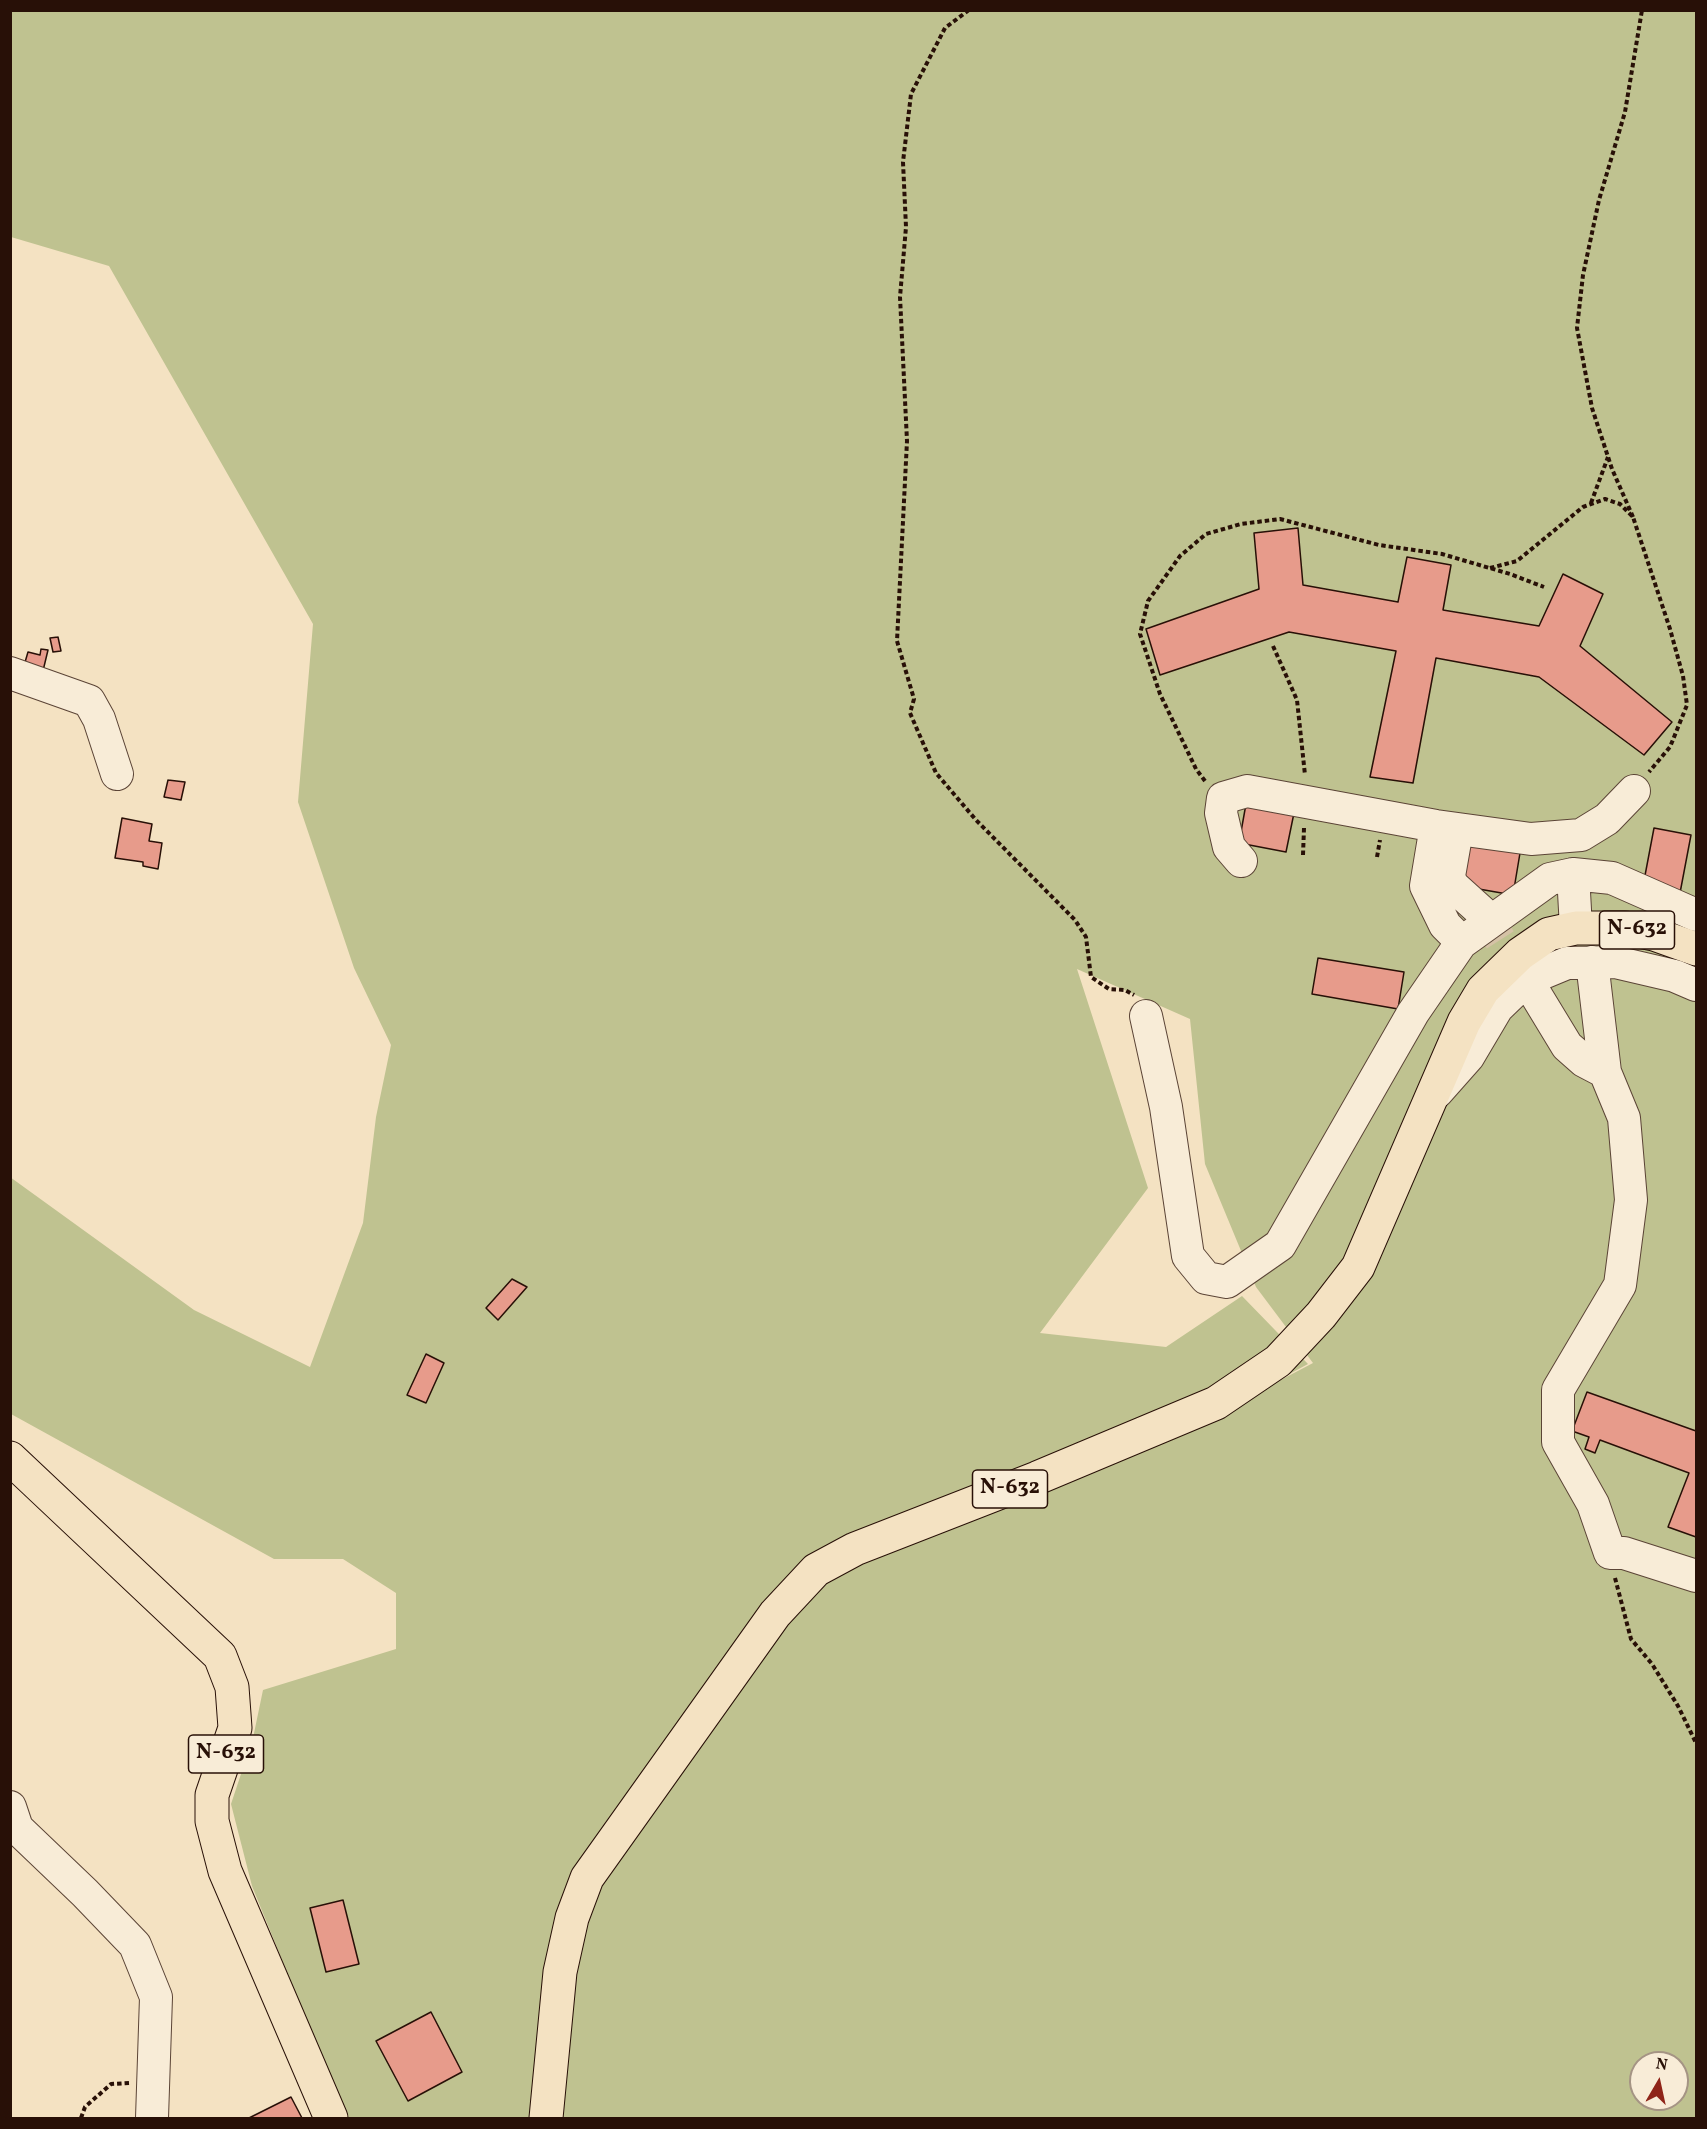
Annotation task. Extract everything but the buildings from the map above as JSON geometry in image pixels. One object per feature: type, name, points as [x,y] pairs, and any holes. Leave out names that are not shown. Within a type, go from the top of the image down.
[{"type":"highway","name":"N-632","points":[[546,2118],[560,1972],[572,1918],[587,1878],[775,1614],[816,1570],[855,1549],[1037,1478],[1216,1402],[1278,1361],[1321,1315],[1358,1267],[1464,1022],[1483,990],[1502,969],[1530,947],[1549,934],[1576,928],[1625,928],[1654,934],[1696,949]]},
{"type":"highway","name":"N-632","points":[[10,1458],[220,1656],[232,1687],[235,1728],[212,1795],[212,1821],[225,1871],[331,2118]]},
{"type":"street","points":[[10,673],[89,701],[99,719],[117,774]]},
{"type":"street","points":[[1241,861],[1228,847],[1221,813],[1223,798],[1247,791],[1447,827],[1531,839],[1581,835],[1607,819],[1634,791]]},
{"type":"street","points":[[1447,827],[1426,886],[1445,926],[1455,935],[1466,939]]},
{"type":"street","points":[[1447,827],[1449,876],[1452,885],[1482,913]]},
{"type":"street","points":[[1146,1016],[1166,1107],[1188,1256],[1206,1278],[1227,1282],[1280,1245],[1413,1013],[1466,939],[1550,879],[1573,874],[1612,878],[1696,915]]},
{"type":"street","points":[[1573,874],[1576,928]]},
{"type":"street","points":[[1592,962],[1605,1072],[1624,1118],[1631,1200],[1620,1285],[1558,1390],[1556,1420],[1558,1442],[1593,1504],[1610,1553],[1624,1553],[1696,1576]]},
{"type":"street","points":[[1428,1102],[1468,1057],[1497,1008],[1526,980],[1567,963],[1614,962],[1675,976],[1696,985]]},
{"type":"street","points":[[1533,990],[1567,1046],[1584,1061],[1605,1072]]},
{"type":"street","points":[[10,1808],[17,1828],[135,1945],[156,1997],[152,2118]]},
{"type":"path","points":[[969,10],[945,28],[910,94],[903,162],[906,227],[900,297],[908,441],[897,641],[914,699],[910,713],[936,773],[976,820],[1075,920],[1086,937],[1091,977],[1109,989],[1125,990],[1139,998],[1146,1016]]},
{"type":"path","points":[[1634,791],[1670,747],[1687,705],[1683,676],[1670,629],[1633,517],[1608,456],[1592,408],[1577,328],[1583,275],[1599,200],[1625,112],[1642,10]]},
{"type":"path","points":[[1591,504],[1608,456]]},
{"type":"path","points":[[1489,568],[1517,561],[1583,507],[1605,499],[1620,504],[1633,517]]},
{"type":"path","points":[[1223,798],[1210,787],[1196,769],[1161,694],[1140,634],[1148,601],[1180,556],[1206,534],[1241,524],[1280,519],[1379,545],[1442,554],[1544,587]]},
{"type":"path","points":[[1273,646],[1297,700],[1305,802],[1303,855]]},
{"type":"path","points":[[1610,1553],[1631,1639],[1653,1664],[1678,1706],[1696,1743]]},
{"type":"path","points":[[81,2118],[85,2107],[111,2084],[155,2081]]},
{"type":"green space","points":[[11,11],[1696,11],[1696,2118],[346,2118],[252,1886],[231,1804],[253,1738],[263,1690],[396,1649],[396,1593],[343,1559],[274,1559],[11,1414],[10,1177],[194,1310],[310,1367],[363,1223],[376,1117],[391,1045],[354,968],[298,802],[313,624],[109,266],[11,237]],"holes":[[[1077,969],[1190,1019],[1205,1164],[1256,1287],[1313,1363],[1178,1434],[1308,1364],[1242,1296],[1166,1347],[1040,1333],[1148,1188]]]},
{"type":"tunnel","points":[[1483,913],[1528,983]]}]
